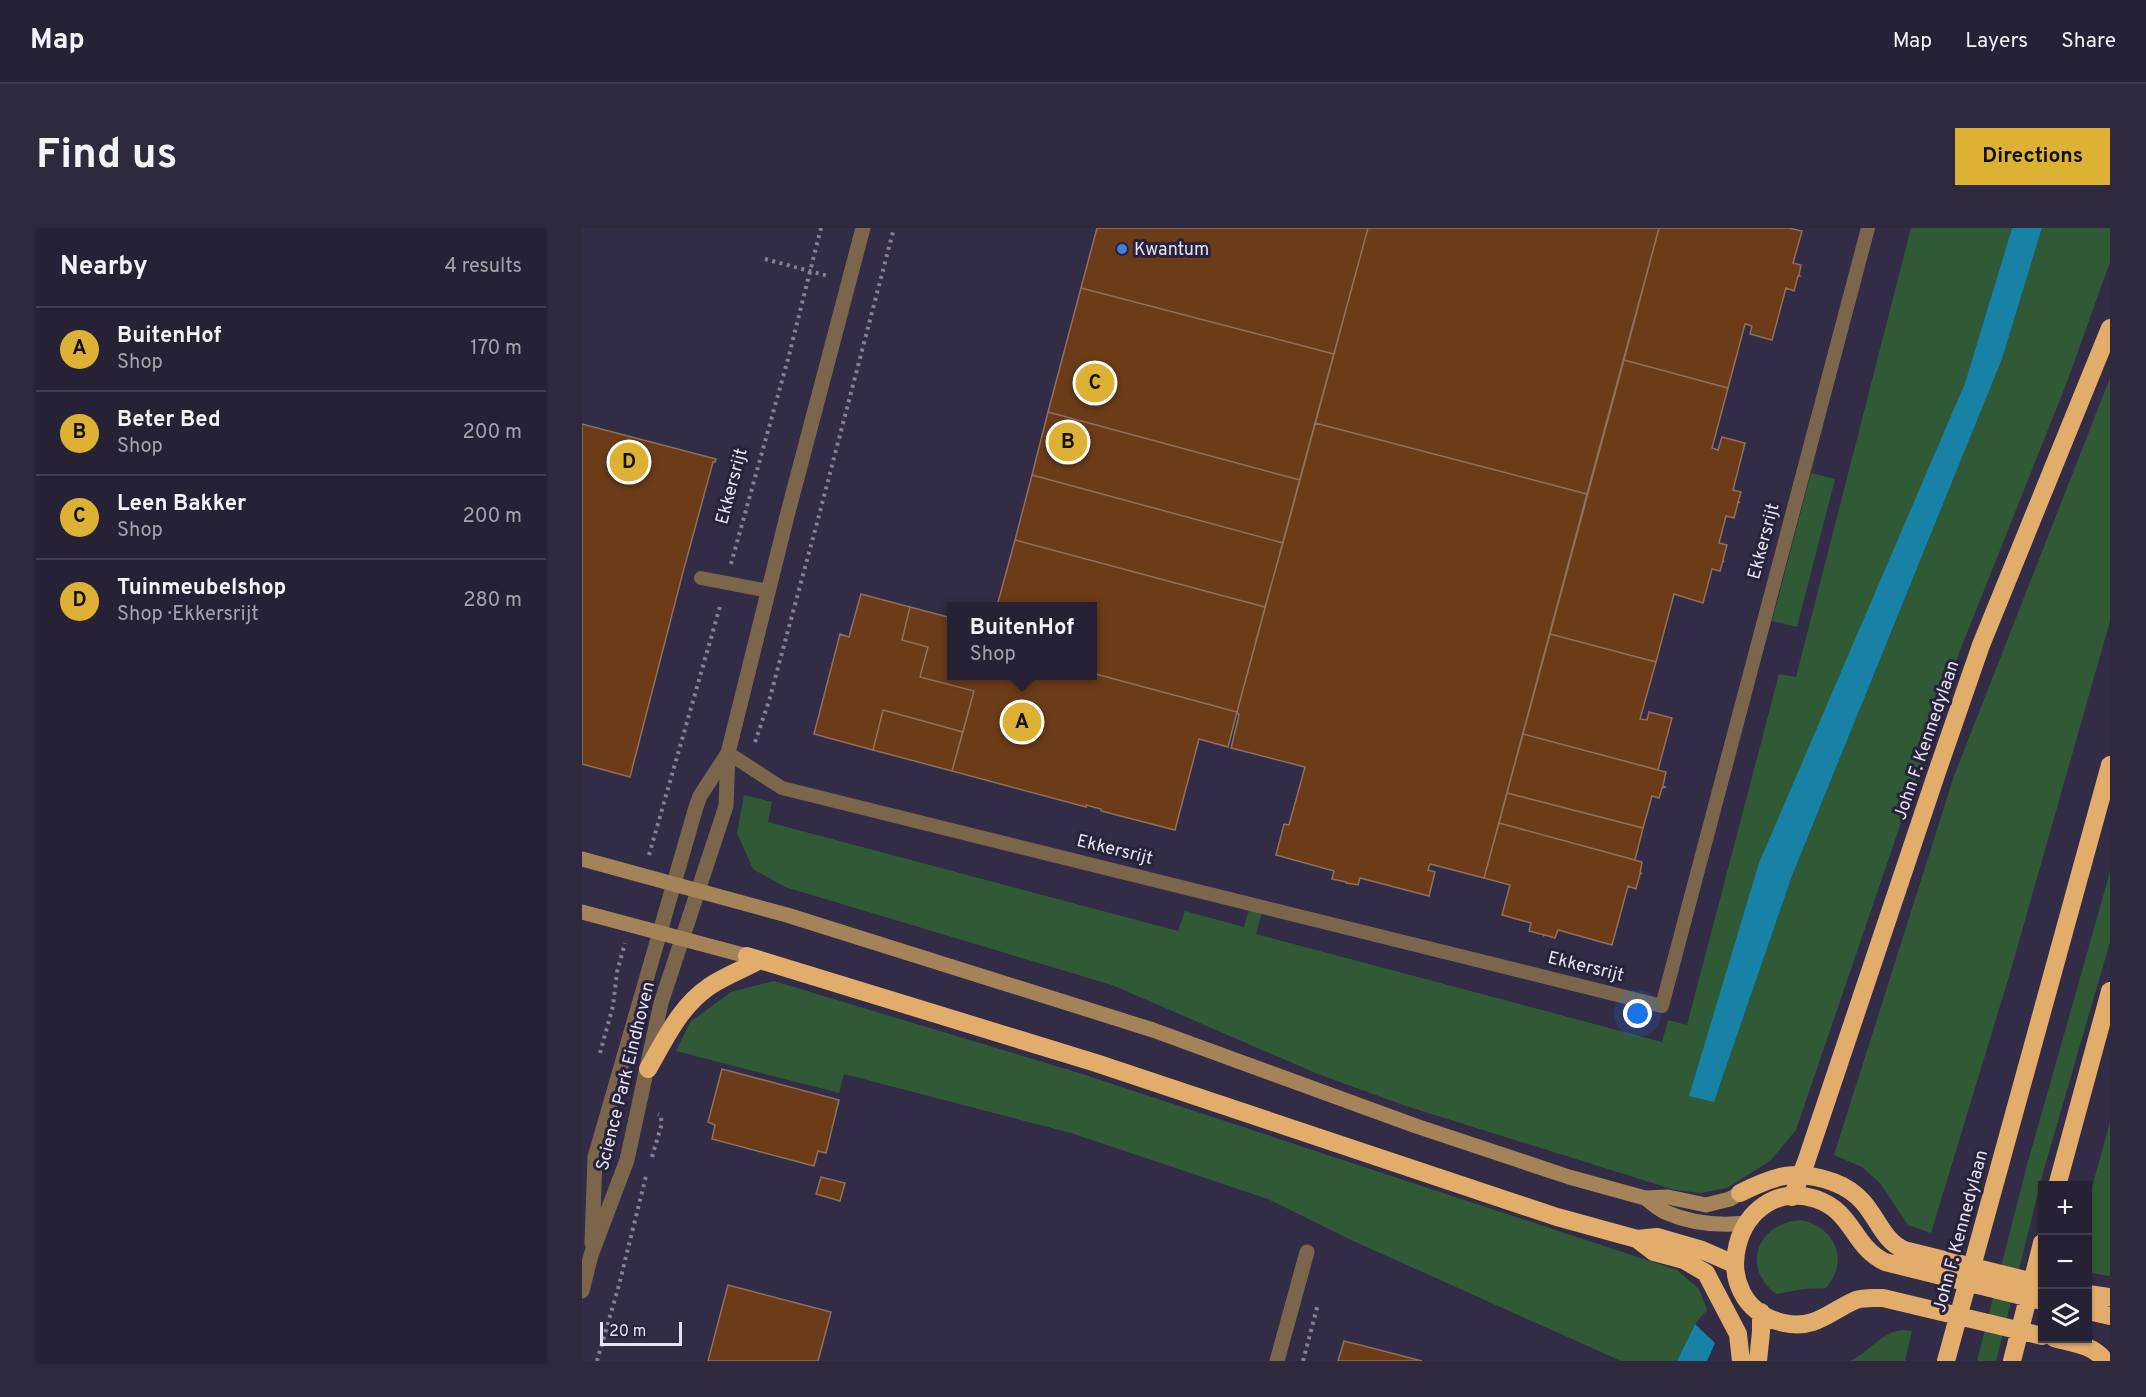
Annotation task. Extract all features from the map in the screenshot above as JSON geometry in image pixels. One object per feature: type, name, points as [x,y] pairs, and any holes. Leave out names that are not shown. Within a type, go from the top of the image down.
[{"type":"highway","name":"John F. Kennedylaan","points":[[1792,1197],[1802,1174],[1981,645],[2110,328]]},
{"type":"highway","name":"John F. Kennedylaan","points":[[1946,1361],[2110,765]]},
{"type":"highway","points":[[648,1069],[678,1017],[692,1000],[754,958],[1096,1062],[1557,1217],[1637,1239],[1657,1237],[1702,1250],[1734,1264]]},
{"type":"highway","points":[[2058,1181],[2110,992]]},
{"type":"highway","points":[[1740,1193],[1771,1179],[1802,1174],[1823,1178],[1852,1191],[1863,1202],[1892,1243],[1919,1263],[2038,1299]]},
{"type":"highway","points":[[2038,1283],[1919,1263],[1890,1265],[1872,1255],[1844,1216],[1833,1207],[1814,1198],[1792,1197],[1771,1202],[1760,1209],[1746,1223],[1736,1244],[1734,1264],[1742,1291],[1750,1303],[1761,1312],[1782,1323],[1805,1324],[1829,1316],[1856,1300],[1882,1298],[2038,1335]]},
{"type":"highway","points":[[1637,1239],[1654,1252],[1684,1260],[1706,1274],[1738,1334],[1741,1361]]},
{"type":"highway","points":[[2012,1361],[2038,1262]]},
{"type":"highway","points":[[2092,1295],[2110,1297]]},
{"type":"highway","points":[[1758,1361],[1761,1312]]},
{"type":"highway","points":[[2092,1312],[2110,1316]]},
{"type":"highway","points":[[2072,1343],[2090,1348],[2101,1355],[2105,1361]]},
{"type":"main road","points":[[582,859],[787,915],[1153,1030],[1416,1126],[1569,1177],[1645,1198],[1668,1197],[1706,1205],[1730,1199],[1740,1193]]},
{"type":"main road","points":[[582,912],[754,958]]},
{"type":"main road","points":[[1645,1198],[1664,1212],[1726,1225],[1746,1223]]},
{"type":"street","points":[[682,939],[726,806],[728,753],[863,228]]},
{"type":"street","points":[[659,933],[698,802],[728,753]]},
{"type":"street","name":"Science Park Eindhoven","points":[[582,1291],[595,1157],[659,933]]},
{"type":"street","name":"Science Park Eindhoven","points":[[587,1254],[627,1160],[662,1003],[682,939]]},
{"type":"street","points":[[1277,1361],[1307,1252]]},
{"type":"lane","name":"Ekkersrijt","points":[[728,753],[782,788],[1662,1006],[1868,228]]},
{"type":"lane","points":[[701,578],[768,591]]},
{"type":"path","name":"Ekkersrijt","points":[[679,754],[821,228]]},
{"type":"path","points":[[747,766],[772,690],[894,228]]},
{"type":"path","points":[[765,259],[878,289]]},
{"type":"path","points":[[1303,1361],[1318,1304]]},
{"type":"green space","points":[[1911,228],[2012,228],[1965,383],[1866,615],[1714,1102],[1792,876],[2002,359],[2042,228],[2110,228],[2110,262],[2067,382],[1959,653],[1796,1130],[1770,1161],[1727,1188],[1701,1193],[1675,1190],[1406,1106],[1318,1074],[1112,985],[785,887],[753,869],[737,833],[744,795],[772,802],[768,822],[1178,931],[1185,911],[1244,927],[1249,909],[1262,912],[1256,934],[1662,1042],[1668,1020],[1687,1025],[1779,674],[1796,677]]},
{"type":"green space","points":[[2110,378],[2110,621],[2010,973],[1931,1233],[1908,1225],[1880,1183],[1862,1167],[1834,1155],[1954,776]]},
{"type":"green space","points":[[1811,473],[1835,479],[1797,627],[1772,621]]},
{"type":"green space","points":[[2110,872],[2110,942],[2041,1181],[2038,1181],[2038,1193],[1996,1361],[1977,1361],[2027,1165]]},
{"type":"green space","points":[[774,981],[1079,1073],[1677,1270],[1699,1289],[1707,1310],[1695,1324],[1677,1361],[1621,1361],[1351,1240],[1268,1199],[1071,1133],[844,1074],[839,1093],[676,1051],[690,1022],[731,992]]},
{"type":"green space","points":[[2110,1122],[2110,1276],[2092,1273],[2092,1187]]},
{"type":"green space","points":[[1801,1220],[1813,1224],[1830,1237],[1838,1256],[1837,1267],[1826,1288],[1776,1294],[1765,1283],[1759,1271],[1757,1259],[1759,1248],[1765,1237],[1774,1229],[1786,1223]]},
{"type":"green space","points":[[1902,1330],[1912,1331],[1905,1361],[1850,1361],[1880,1339]]},
{"type":"water","points":[[2012,228],[2042,228],[2002,359],[1792,876],[1714,1102],[1689,1096],[1759,863],[1965,383]]},
{"type":"water","points":[[1695,1324],[1715,1343],[1707,1361],[1677,1361]]},
{"type":"building","points":[[1097,228],[1368,228],[1334,354],[1081,288]]},
{"type":"building","points":[[1368,228],[1659,228],[1587,494],[1315,423]]},
{"type":"building","points":[[1659,228],[1789,228],[1802,231],[1793,263],[1801,265],[1800,276],[1798,276],[1794,291],[1786,288],[1772,340],[1750,334],[1752,326],[1745,324],[1728,388],[1624,360]]},
{"type":"building","points":[[1081,288],[1334,354],[1300,480],[1048,412]]},
{"type":"building","points":[[1624,360],[1728,388],[1712,448],[1718,450],[1722,437],[1745,443],[1733,490],[1741,492],[1738,502],[1740,502],[1734,518],[1726,516],[1719,543],[1727,545],[1724,562],[1720,571],[1712,569],[1703,603],[1674,594],[1656,662],[1550,634]]},
{"type":"building","points":[[1048,412],[1300,480],[1283,543],[1032,475]]},
{"type":"building","points":[[1315,423],[1587,494],[1484,878],[1430,864],[1428,870],[1435,872],[1429,896],[1360,878],[1358,885],[1347,884],[1332,879],[1334,871],[1276,855],[1284,824],[1289,825],[1305,767],[1231,748],[1239,715],[1237,712]]},
{"type":"building","points":[[582,424],[716,459],[713,462],[683,572],[630,777],[582,764]]},
{"type":"building","points":[[1032,475],[1283,543],[1265,607],[1015,540]]},
{"type":"building","points":[[1015,540],[1265,607],[1237,712],[1097,674],[1097,602],[998,602]]},
{"type":"building","points":[[861,594],[910,607],[902,640],[928,647],[920,677],[974,691],[963,732],[883,710],[873,750],[814,734],[840,634],[849,637]]},
{"type":"building","points":[[910,607],[947,617],[947,680],[1097,680],[1097,674],[1237,712],[1228,747],[1199,739],[1175,830],[952,771],[974,691],[920,677],[928,647],[902,640]]},
{"type":"building","points":[[1550,634],[1656,662],[1640,719],[1647,720],[1649,712],[1672,718],[1658,770],[1523,734]]},
{"type":"building","points":[[883,710],[963,732],[952,771],[873,750]]},
{"type":"building","points":[[1523,734],[1666,772],[1663,786],[1665,787],[1662,788],[1659,798],[1652,796],[1643,828],[1507,793]]},
{"type":"building","points":[[1507,793],[1643,828],[1635,860],[1499,823]]},
{"type":"building","points":[[1499,823],[1642,862],[1640,873],[1642,873],[1636,889],[1628,886],[1612,945],[1558,930],[1555,938],[1543,936],[1529,931],[1531,923],[1502,915],[1510,885],[1484,878]]},
{"type":"building","points":[[722,1069],[839,1100],[826,1153],[818,1151],[814,1166],[712,1139],[715,1125],[708,1122]]},
{"type":"building","points":[[821,1177],[845,1183],[840,1201],[816,1194]]},
{"type":"building","points":[[728,1285],[831,1312],[818,1361],[708,1361]]},
{"type":"building","points":[[1344,1341],[1364,1346],[1422,1361],[1338,1361]]},
{"type":"place","name":"Kwantum","points":[[1122,249]]},
{"type":"place","name":"Leen Bakker","points":[[1095,383]]},
{"type":"place","name":"Beter Bed","points":[[1068,442]]},
{"type":"place","name":"Tuinmeubelshop","points":[[629,462]]},
{"type":"place","name":"BuitenHof","points":[[1022,722]]}]
